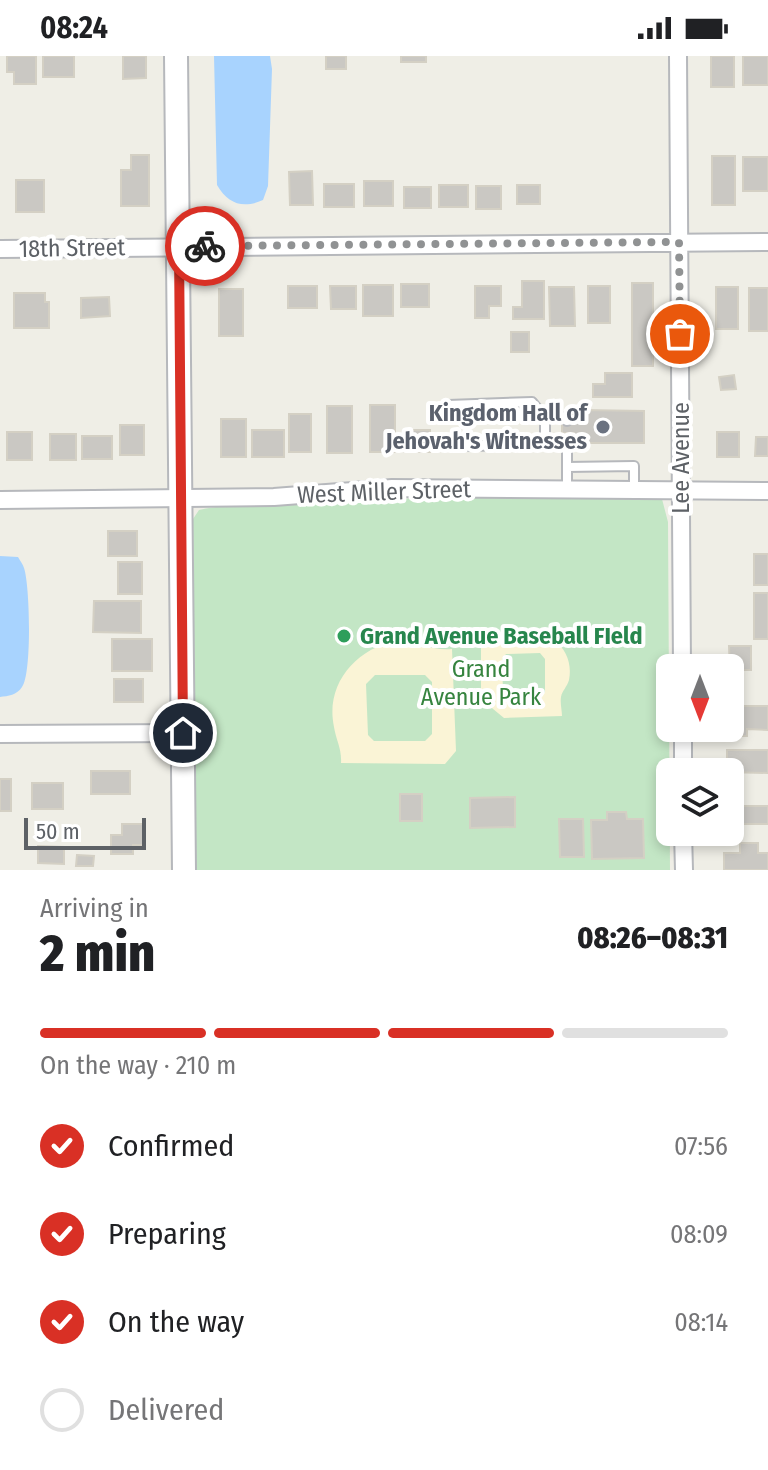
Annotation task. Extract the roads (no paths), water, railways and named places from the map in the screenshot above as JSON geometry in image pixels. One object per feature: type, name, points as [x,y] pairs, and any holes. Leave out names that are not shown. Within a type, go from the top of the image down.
[{"type":"street","points":[[176,56],[184,870]]},
{"type":"street","name":"Lee Avenue","points":[[678,56],[682,654]]},
{"type":"street","name":"18th Street","points":[[0,249],[768,242]]},
{"type":"street","name":"West Miller Street","points":[[0,500],[274,497],[392,488],[768,491]]},
{"type":"street","points":[[0,734],[183,733]]},
{"type":"street","points":[[683,846],[684,870]]},
{"type":"lane","points":[[448,405],[532,402],[545,418],[545,445]]},
{"type":"lane","points":[[545,418],[567,417],[567,421]]},
{"type":"lane","points":[[567,433],[567,488]]},
{"type":"lane","points":[[450,446],[567,445]]},
{"type":"lane","points":[[567,467],[634,466],[634,488]]},
{"type":"water","points":[[214,56],[270,56],[268,186],[263,200],[256,203],[237,203],[226,197],[217,185]]},
{"type":"water","points":[[0,556],[18,557],[24,567],[29,629],[22,687],[9,696],[0,697]]},
{"type":"place","name":"Kingdom Hall of Jehovah's Witnesses","points":[[603,427]]},
{"type":"place","name":"Grand Avenue Baseball FIeld","points":[[344,636]]},
{"type":"park label","name":"Grand Avenue Park","points":[[481,683]]}]
